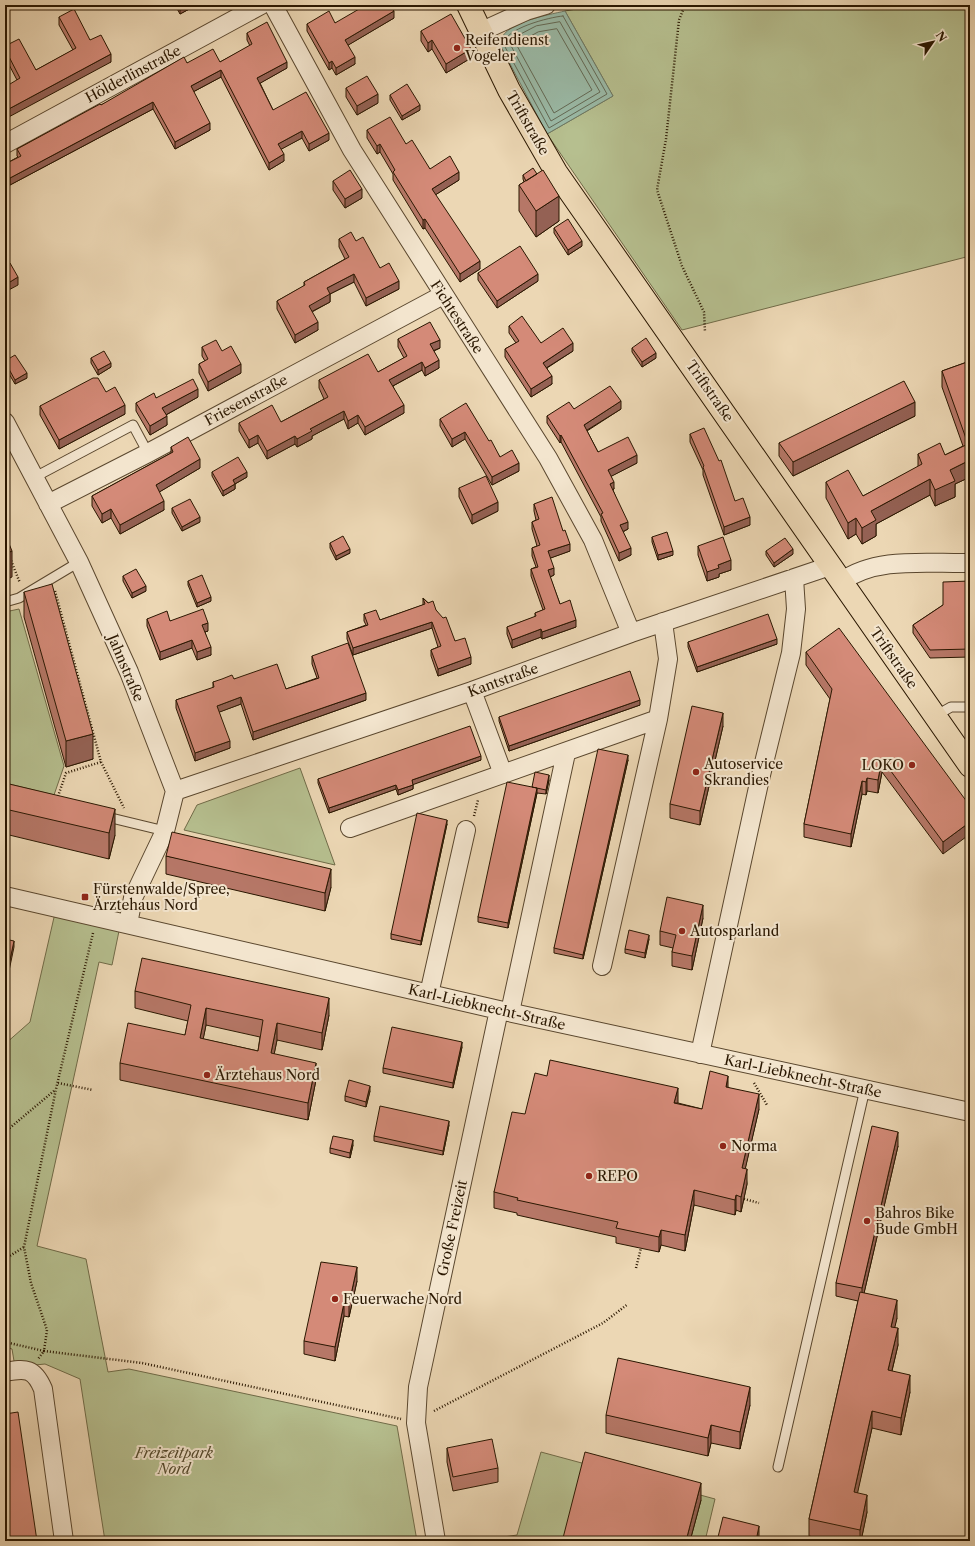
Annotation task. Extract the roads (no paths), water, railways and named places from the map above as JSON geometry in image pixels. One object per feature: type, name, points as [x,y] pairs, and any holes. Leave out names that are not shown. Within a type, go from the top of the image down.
[{"type":"main road","name":"Triftstraße","points":[[468,5],[509,90],[556,172],[970,766]]},
{"type":"street","name":"Hölderlinstraße","points":[[5,144],[261,5]]},
{"type":"street","name":"Fichtestraße","points":[[273,5],[352,150],[548,458],[570,496],[593,540],[631,633]]},
{"type":"street","points":[[480,32],[526,11],[546,5]]},
{"type":"street","name":"Friesenstraße","points":[[48,504],[148,453],[443,295]]},
{"type":"street","name":"Jahnstraße","points":[[5,422],[79,562],[130,672],[175,791]]},
{"type":"street","name":"Kantstraße","points":[[175,791],[472,691],[631,633],[794,578],[858,571],[884,564],[970,563]]},
{"type":"street","points":[[700,1054],[759,783],[791,654],[796,609],[794,578]]},
{"type":"street","points":[[602,966],[658,719],[668,659],[663,622]]},
{"type":"street","points":[[472,691],[503,774]]},
{"type":"street","points":[[350,828],[658,719]]},
{"type":"street","points":[[505,1011],[566,752]]},
{"type":"street","points":[[128,924],[133,898],[166,831],[175,791]]},
{"type":"street","points":[[430,994],[466,830]]},
{"type":"street","name":"Karl-Liebknecht-Straße","points":[[5,896],[505,1011],[970,1112]]},
{"type":"street","name":"Große Freizeit","points":[[436,1541],[416,1423],[418,1387],[505,1011]]},
{"type":"street","points":[[5,1372],[22,1369],[30,1371],[38,1378],[44,1389],[64,1541]]},
{"type":"lane","points":[[35,477],[133,424],[148,453]]},
{"type":"lane","points":[[5,602],[25,594],[79,562]]},
{"type":"lane","points":[[935,716],[951,707],[970,707]]},
{"type":"lane","points":[[93,814],[166,831]]},
{"type":"lane","points":[[778,1467],[865,1090]]},
{"type":"water","points":[[565,11],[613,96],[547,134],[500,45],[502,37],[507,31],[516,26],[526,21]]},
{"type":"place","name":"Reifendienst Vogeler","points":[[457,48]]},
{"type":"place","name":"LOKO","points":[[912,765]]},
{"type":"place","name":"Autoservice Skrandies","points":[[696,772]]},
{"type":"place","name":"Fürstenwalde/Spree, Ärztehaus Nord","points":[[85,897]]},
{"type":"place","name":"Autosparland","points":[[682,931]]},
{"type":"place","name":"Ärztehaus Nord","points":[[207,1075]]},
{"type":"place","name":"Norma","points":[[723,1146]]},
{"type":"place","name":"REPO","points":[[589,1176]]},
{"type":"place","name":"Bahros Bike Bude GmbH","points":[[867,1221]]},
{"type":"place","name":"Feuerwache Nord","points":[[335,1299]]},
{"type":"park label","name":"Freizeitpark Nord","points":[[174,1462]]}]
